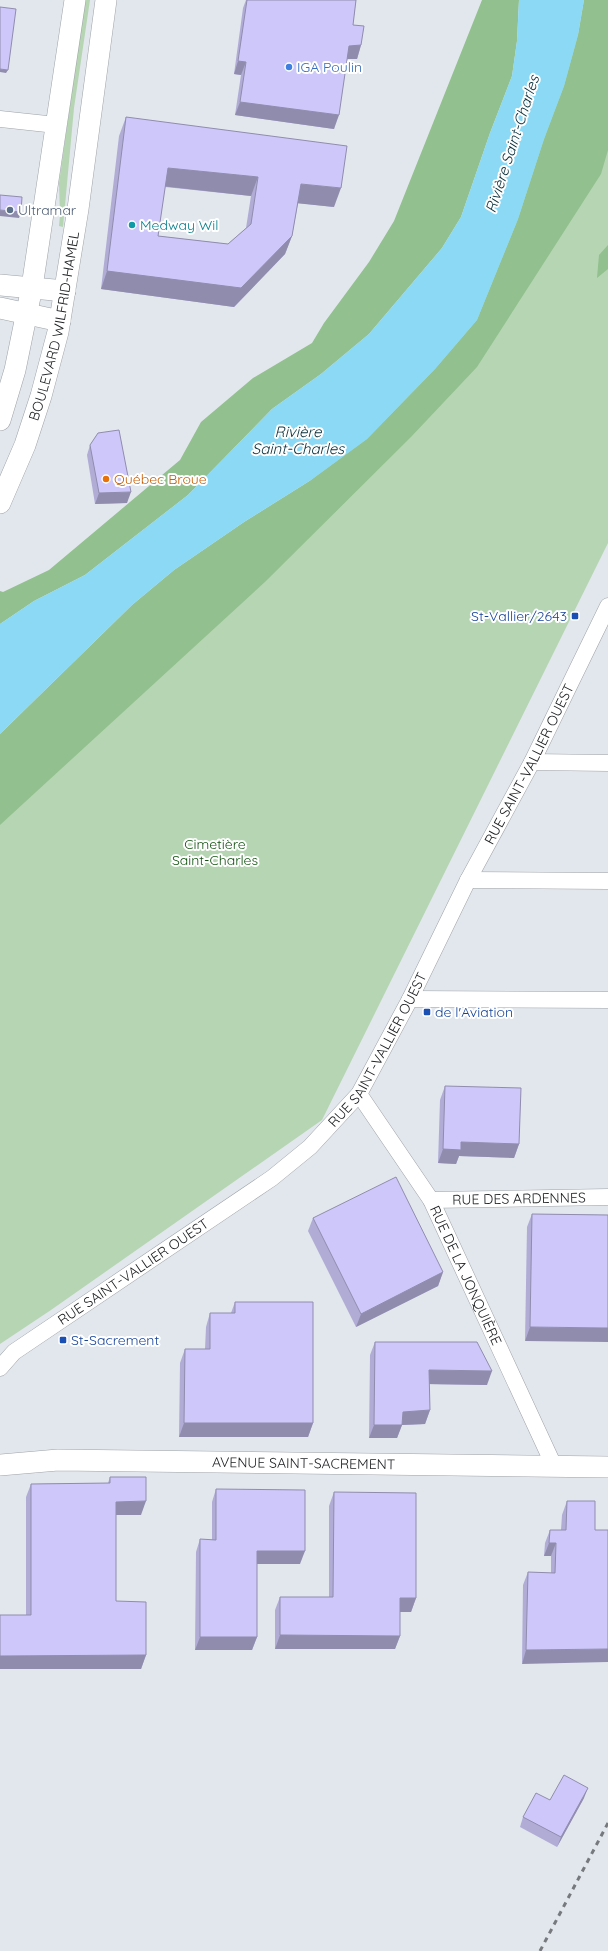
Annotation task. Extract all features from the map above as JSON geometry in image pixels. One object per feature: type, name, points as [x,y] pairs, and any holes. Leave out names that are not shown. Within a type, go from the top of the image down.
[{"type":"main road","name":"BOULEVARD WILFRID-HAMEL","points":[[0,420],[15,370],[32,287],[75,0]]},
{"type":"main road","name":"BOULEVARD WILFRID-HAMEL","points":[[0,503],[25,445],[41,396],[60,321],[106,0]]},
{"type":"main road","points":[[0,285],[65,291]]},
{"type":"main road","points":[[0,308],[60,321]]},
{"type":"main road","name":"AVENUE SAINT-SACREMENT","points":[[0,1465],[58,1460],[608,1467]]},
{"type":"street","points":[[0,119],[56,125]]},
{"type":"street","name":"RUE SAINT-VALLIER OUEST","points":[[0,1368],[14,1352],[272,1178],[310,1147],[359,1094],[410,999],[468,880],[532,762],[608,606]]},
{"type":"street","points":[[532,762],[608,763]]},
{"type":"street","points":[[468,880],[608,881]]},
{"type":"street","points":[[410,999],[608,1000]]},
{"type":"street","name":"RUE DE LA JONQUIÈRE","points":[[359,1094],[430,1200],[554,1466]]},
{"type":"street","name":"RUE DES ARDENNES","points":[[430,1200],[608,1197]]},
{"type":"green space","points":[[85,0],[90,0],[74,108],[63,227],[59,226],[59,183]]},
{"type":"green space","points":[[482,0],[519,0],[517,41],[512,76],[490,133],[461,217],[442,248],[369,334],[321,374],[272,409],[188,495],[85,575],[34,601],[0,624],[0,591],[3,592],[49,570],[180,460],[201,422],[253,378],[312,343],[324,323],[369,262],[394,221]]},
{"type":"green space","name":"Cimetière Saint-Charles","points":[[584,0],[608,0],[608,543],[322,1120],[51,1310],[0,1344],[0,734],[311,480],[578,35]]},
{"type":"green space","points":[[584,0],[608,0],[608,150],[601,174],[477,367],[411,437],[266,581],[0,825],[0,734],[132,605],[174,570],[244,522],[311,480],[367,439],[435,369],[477,320],[518,219],[544,139],[564,86],[578,35]]},
{"type":"green space","points":[[608,245],[608,269],[597,278],[599,255]]},
{"type":"water","name":"Rivière Saint-Charles","points":[[519,0],[584,0],[578,35],[564,86],[544,139],[518,219],[477,320],[435,369],[367,439],[311,480],[244,522],[174,570],[132,605],[0,734],[0,624],[34,601],[85,575],[188,495],[272,409],[321,374],[369,334],[442,248],[461,217],[490,133],[512,76],[517,41]]},
{"type":"building","name":"IGA Poulin","points":[[247,0],[356,0],[353,25],[364,26],[361,45],[349,46],[339,115],[240,102],[246,62],[238,61]]},
{"type":"building","points":[[0,7],[16,9],[8,70],[0,69]]},
{"type":"building","name":"Medway Wil","points":[[126,117],[347,146],[341,188],[301,184],[292,236],[241,288],[107,271]],"holes":[[[168,168],[258,177],[251,224],[228,244],[158,236]]]},
{"type":"building","points":[[0,195],[22,197],[21,212],[0,210]]},
{"type":"building","name":"Québec Broue","points":[[119,430],[131,492],[99,493],[90,445],[98,433]]},
{"type":"building","points":[[445,1086],[521,1088],[519,1144],[461,1142],[461,1150],[443,1149]]},
{"type":"building","points":[[396,1177],[443,1272],[361,1314],[313,1218]]},
{"type":"building","points":[[532,1214],[608,1215],[608,1328],[530,1327]]},
{"type":"building","points":[[235,1302],[313,1302],[313,1423],[184,1423],[185,1349],[210,1349],[210,1313],[235,1313]]},
{"type":"building","points":[[375,1342],[477,1342],[492,1371],[429,1370],[430,1410],[403,1412],[402,1425],[374,1425]]},
{"type":"building","points":[[110,1477],[146,1477],[146,1501],[116,1502],[116,1601],[146,1602],[146,1655],[0,1656],[0,1615],[31,1615],[31,1484],[110,1483]]},
{"type":"building","points":[[216,1489],[305,1490],[305,1551],[257,1551],[257,1637],[200,1637],[200,1539],[216,1540]]},
{"type":"building","points":[[334,1492],[416,1493],[416,1598],[400,1598],[400,1636],[280,1635],[280,1597],[333,1597]]},
{"type":"building","points":[[567,1501],[595,1501],[595,1530],[608,1530],[608,1649],[526,1650],[528,1572],[555,1573],[556,1543],[549,1543],[550,1530],[566,1530]]},
{"type":"building","points":[[564,1775],[588,1788],[561,1837],[523,1817],[536,1793],[550,1800]]},
{"type":"railway","points":[[540,1951],[608,1823]]},
{"type":"place","name":"IGA Poulin","points":[[289,67]]},
{"type":"place","name":"Ultramar","points":[[10,210]]},
{"type":"place","name":"Medway Wil","points":[[132,225]]},
{"type":"place","name":"Québec Broue","points":[[106,479]]},
{"type":"place","name":"St-Vallier/2643","points":[[575,616]]},
{"type":"place","name":"de l'Aviation","points":[[427,1012]]},
{"type":"place","name":"St-Sacrement","points":[[63,1340]]}]
